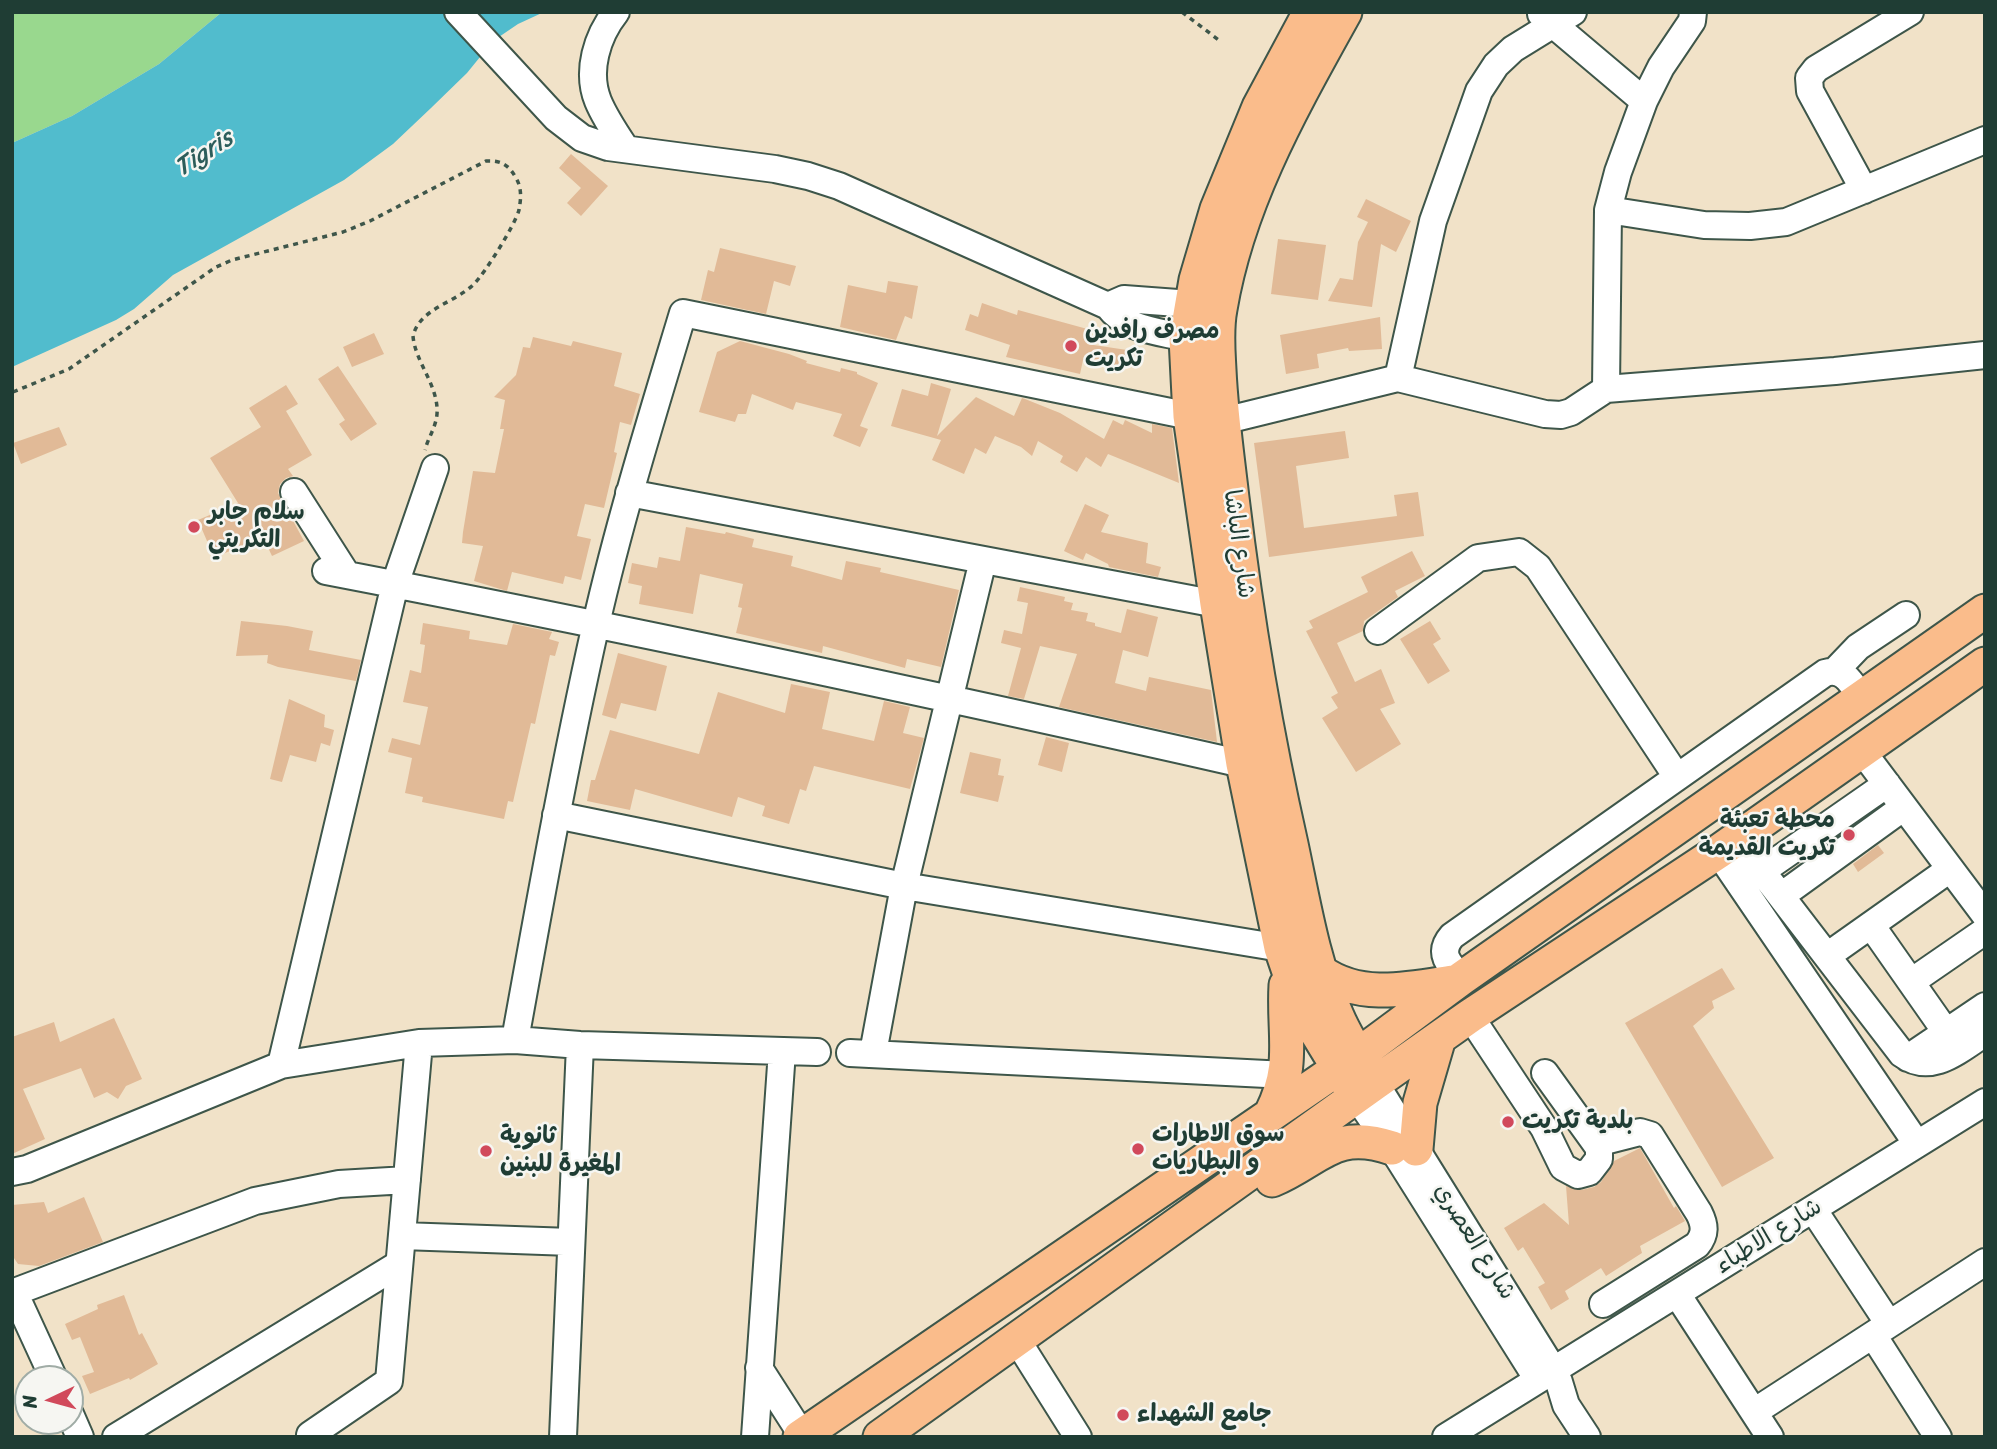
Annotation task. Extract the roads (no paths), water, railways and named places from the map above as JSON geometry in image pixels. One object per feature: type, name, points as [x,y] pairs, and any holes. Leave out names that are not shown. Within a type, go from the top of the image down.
[{"type":"main road","points":[[1310,12],[1259,107],[1239,152],[1205,246],[1186,338],[1190,416],[1242,764],[1285,958],[1309,1020],[1357,1076]]},
{"type":"main road","name":"شارع الباشا","points":[[1345,12],[1274,145],[1252,195],[1219,312],[1218,342],[1223,421],[1257,671],[1286,822],[1321,972],[1357,1076]]},
{"type":"main road","points":[[880,1437],[1226,1190],[1357,1076],[1461,980],[1985,611]]},
{"type":"main road","points":[[801,1436],[1271,1114],[1439,1038],[1728,846],[1985,664]]},
{"type":"main road","points":[[1271,1114],[1286,1075],[1288,1049],[1285,958]]},
{"type":"main road","points":[[1321,972],[1345,986],[1372,991],[1461,980]]},
{"type":"main road","points":[[1226,1190],[1269,1181],[1333,1146],[1363,1141],[1404,1148],[1439,1038]]},
{"type":"street","points":[[458,12],[556,117],[582,138],[608,147],[775,169],[839,186],[1108,306],[1129,324],[1186,338]]},
{"type":"street","points":[[617,12],[601,36],[593,67],[596,98],[626,149]]},
{"type":"street","points":[[1606,389],[1608,210],[1618,172],[1644,101],[1661,67],[1692,21],[1693,12]]},
{"type":"street","points":[[1864,190],[1810,91],[1809,78],[1816,69],[1910,12]]},
{"type":"street","points":[[1398,378],[1433,221],[1479,91],[1496,65],[1555,16],[1644,101]]},
{"type":"street","points":[[1608,210],[1704,225],[1750,226],[1786,222],[1985,140]]},
{"type":"street","points":[[1108,306],[1124,299],[1191,304]]},
{"type":"street","points":[[514,1040],[556,815],[596,623],[629,493],[683,313],[1190,416]]},
{"type":"street","points":[[1223,421],[1398,378],[1545,414],[1561,415],[1571,412],[1606,389],[1835,371],[1985,355]]},
{"type":"street","points":[[281,1065],[396,584],[430,464]]},
{"type":"street","points":[[294,492],[336,573],[596,623],[951,698],[1242,764]]},
{"type":"street","points":[[629,493],[1217,604]]},
{"type":"street","points":[[1378,631],[1478,558],[1519,552],[1538,568],[1677,777]]},
{"type":"street","points":[[983,560],[861,1053],[1286,1075]]},
{"type":"street","points":[[1835,671],[1858,647],[1906,615]]},
{"type":"street","points":[[1461,980],[1444,955],[1446,944],[1452,936],[1825,673],[1835,671],[1844,674],[1861,697]]},
{"type":"street","points":[[1862,751],[1985,915]]},
{"type":"street","points":[[1754,906],[1886,784]]},
{"type":"street","points":[[1773,886],[1904,807]]},
{"type":"street","points":[[556,815],[904,886],[1285,958]]},
{"type":"street","points":[[1728,846],[1773,886],[1897,1048],[1908,1058],[1917,1062],[1937,1062],[1985,1033]]},
{"type":"street","points":[[1728,846],[1754,906],[1917,1143]]},
{"type":"street","points":[[1827,956],[1950,869]]},
{"type":"street","points":[[1871,925],[1946,1032]]},
{"type":"street","points":[[1911,982],[1985,931]]},
{"type":"street","points":[[1908,1058],[1985,1006]]},
{"type":"street","points":[[1470,1016],[1553,1142],[1563,1167],[1578,1175],[1589,1172],[1599,1159],[1597,1143],[1578,1122],[1545,1073]]},
{"type":"street","points":[[12,1172],[27,1169],[281,1065],[419,1043],[514,1040],[580,1045],[817,1052]]},
{"type":"street","points":[[310,1434],[389,1381],[419,1043]]},
{"type":"street","points":[[563,1437],[580,1045]]},
{"type":"street","points":[[755,1437],[782,1051]]},
{"type":"street","name":"شارع العصري","points":[[1357,1076],[1546,1376],[1550,1395],[1566,1405],[1587,1437]]},
{"type":"street","name":"شارع الاطباء","points":[[1446,1437],[1985,1102]]},
{"type":"street","points":[[1597,1143],[1640,1132],[1650,1135],[1699,1213],[1704,1227],[1702,1240],[1698,1245],[1603,1304]]},
{"type":"street","points":[[47,1365],[13,1292],[255,1201],[338,1184],[407,1180]]},
{"type":"street","points":[[1813,1209],[1938,1437]]},
{"type":"street","points":[[402,1236],[571,1242]]},
{"type":"street","points":[[1754,1412],[1985,1262]]},
{"type":"street","points":[[116,1437],[399,1264]]},
{"type":"street","points":[[1677,1294],[1770,1437]]},
{"type":"street","points":[[1017,1340],[1078,1437]]},
{"type":"street","points":[[759,1368],[801,1436]]},
{"type":"water","name":"Tigris","points":[[222,12],[544,12],[518,24],[493,41],[467,73],[393,144],[344,180],[173,275],[134,309],[116,320],[12,367],[12,143],[72,116],[159,64]]},
{"type":"place","name":"مصرف رافدين تكريت","points":[[1071,346]]},
{"type":"place","name":"سلام جابر التكريتي","points":[[194,527]]},
{"type":"place","name":"محطة تعبئة تكريت القديمة","points":[[1849,835]]},
{"type":"place","name":"بلدية تكريت","points":[[1508,1122]]},
{"type":"place","name":"سوق الاطارات و البطاريات","points":[[1138,1149]]},
{"type":"place","name":"ثانوية المغيرة للبنين","points":[[486,1151]]},
{"type":"place","name":"جامع الشهداء","points":[[1123,1415]]}]
